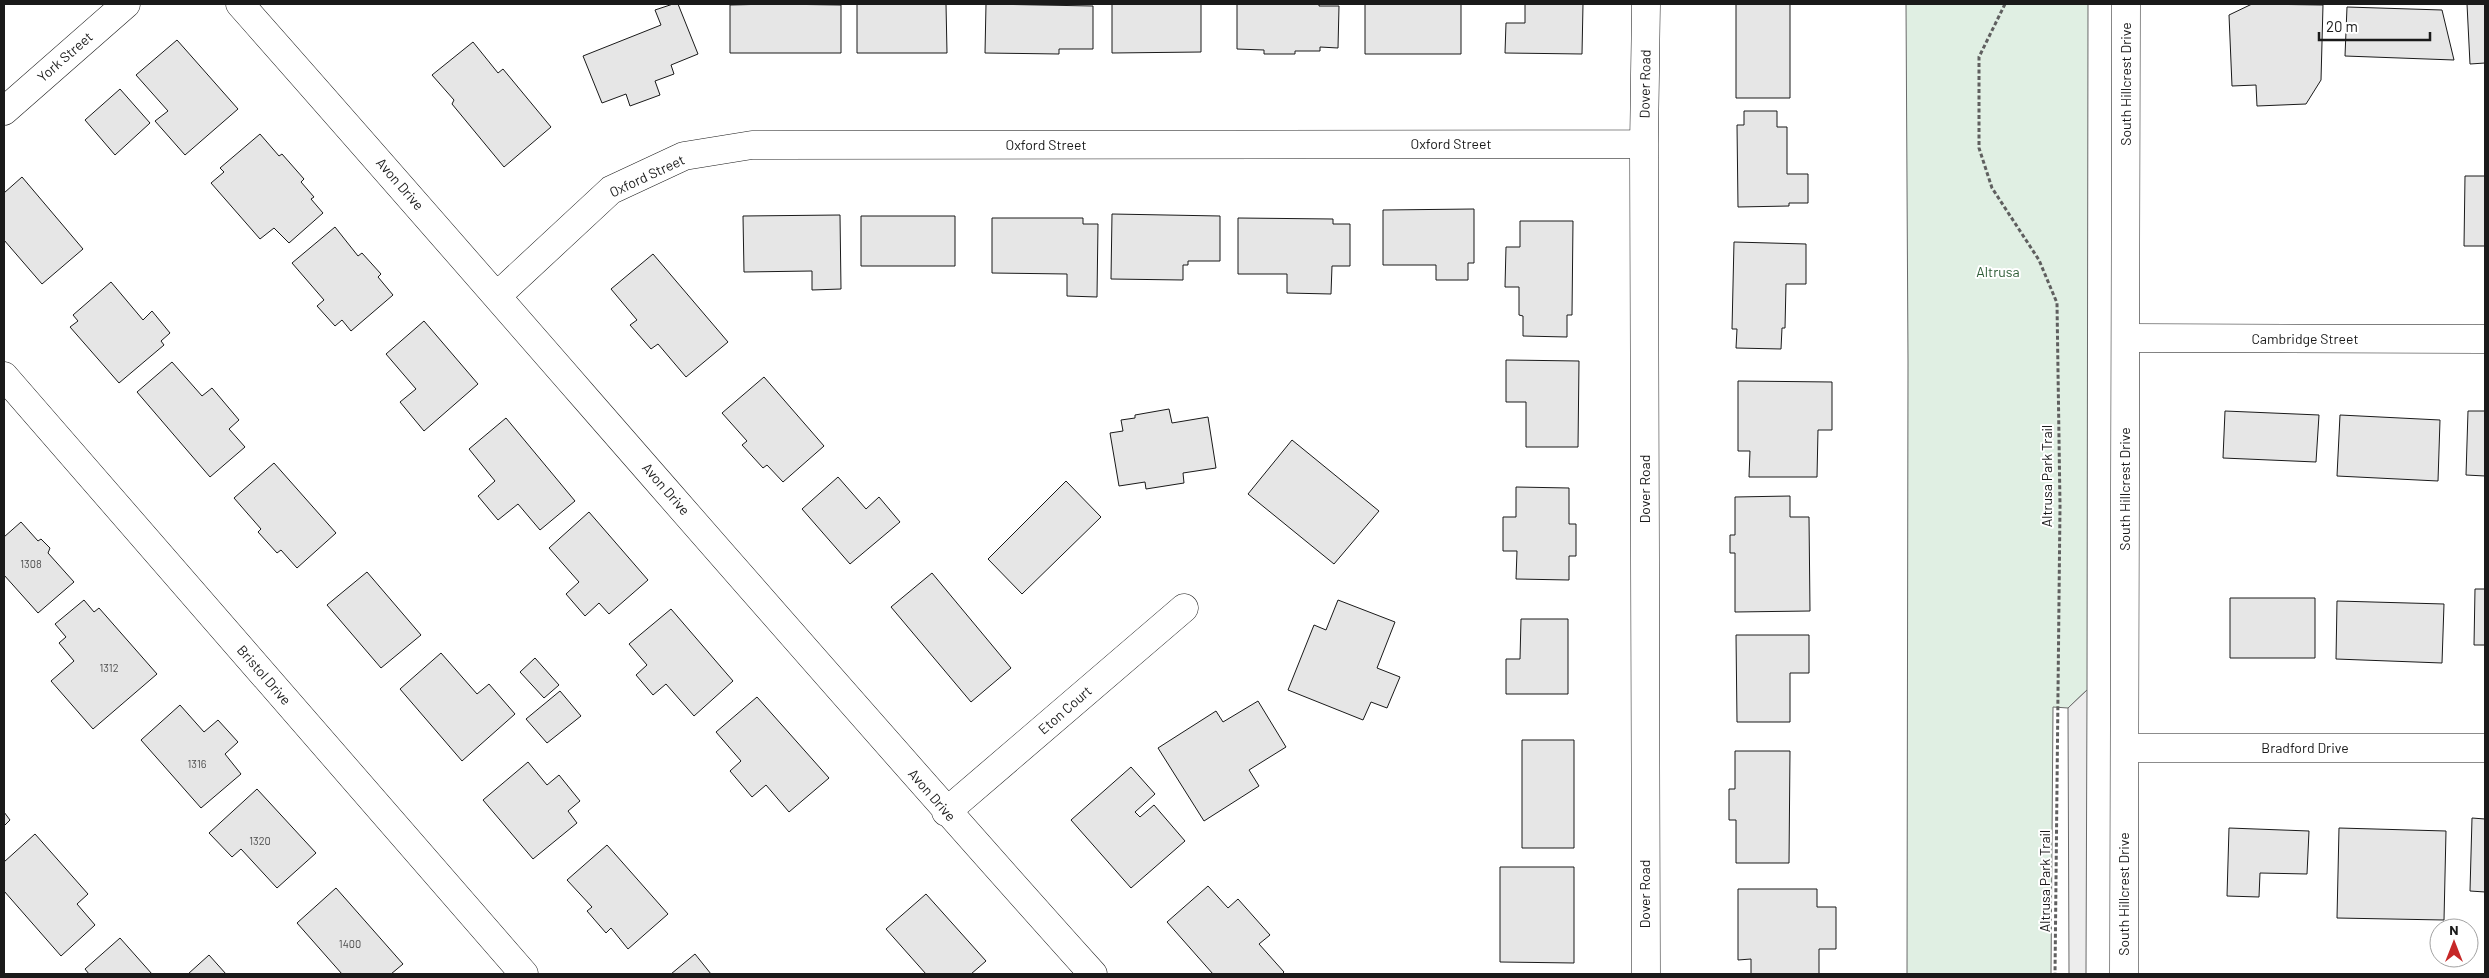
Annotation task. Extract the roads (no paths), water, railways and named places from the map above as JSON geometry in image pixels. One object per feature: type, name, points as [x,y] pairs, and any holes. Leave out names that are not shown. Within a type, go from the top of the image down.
[{"type":"street","name":"York Street","points":[[4,111],[126,4]]},
{"type":"street","name":"Avon Drive","points":[[240,4],[498,295],[946,812],[1093,974]]},
{"type":"street","name":"Dover Road","points":[[1646,4],[1644,144],[1646,974]]},
{"type":"street","name":"South Hillcrest Drive","points":[[2124,974],[2126,4]]},
{"type":"street","name":"Oxford Street","points":[[498,295],[610,190],[684,156],[752,145],[1644,144]]},
{"type":"street","name":"Cambridge Street","points":[[2126,338],[2485,339]]},
{"type":"street","name":"Bristol Drive","points":[[4,376],[524,974]]},
{"type":"street","name":"Eton Court","points":[[946,812],[1184,608]]},
{"type":"street","name":"Bradford Drive","points":[[2125,748],[2485,748]]},
{"type":"park label","name":"Altrusa","points":[[1998,272]]}]
